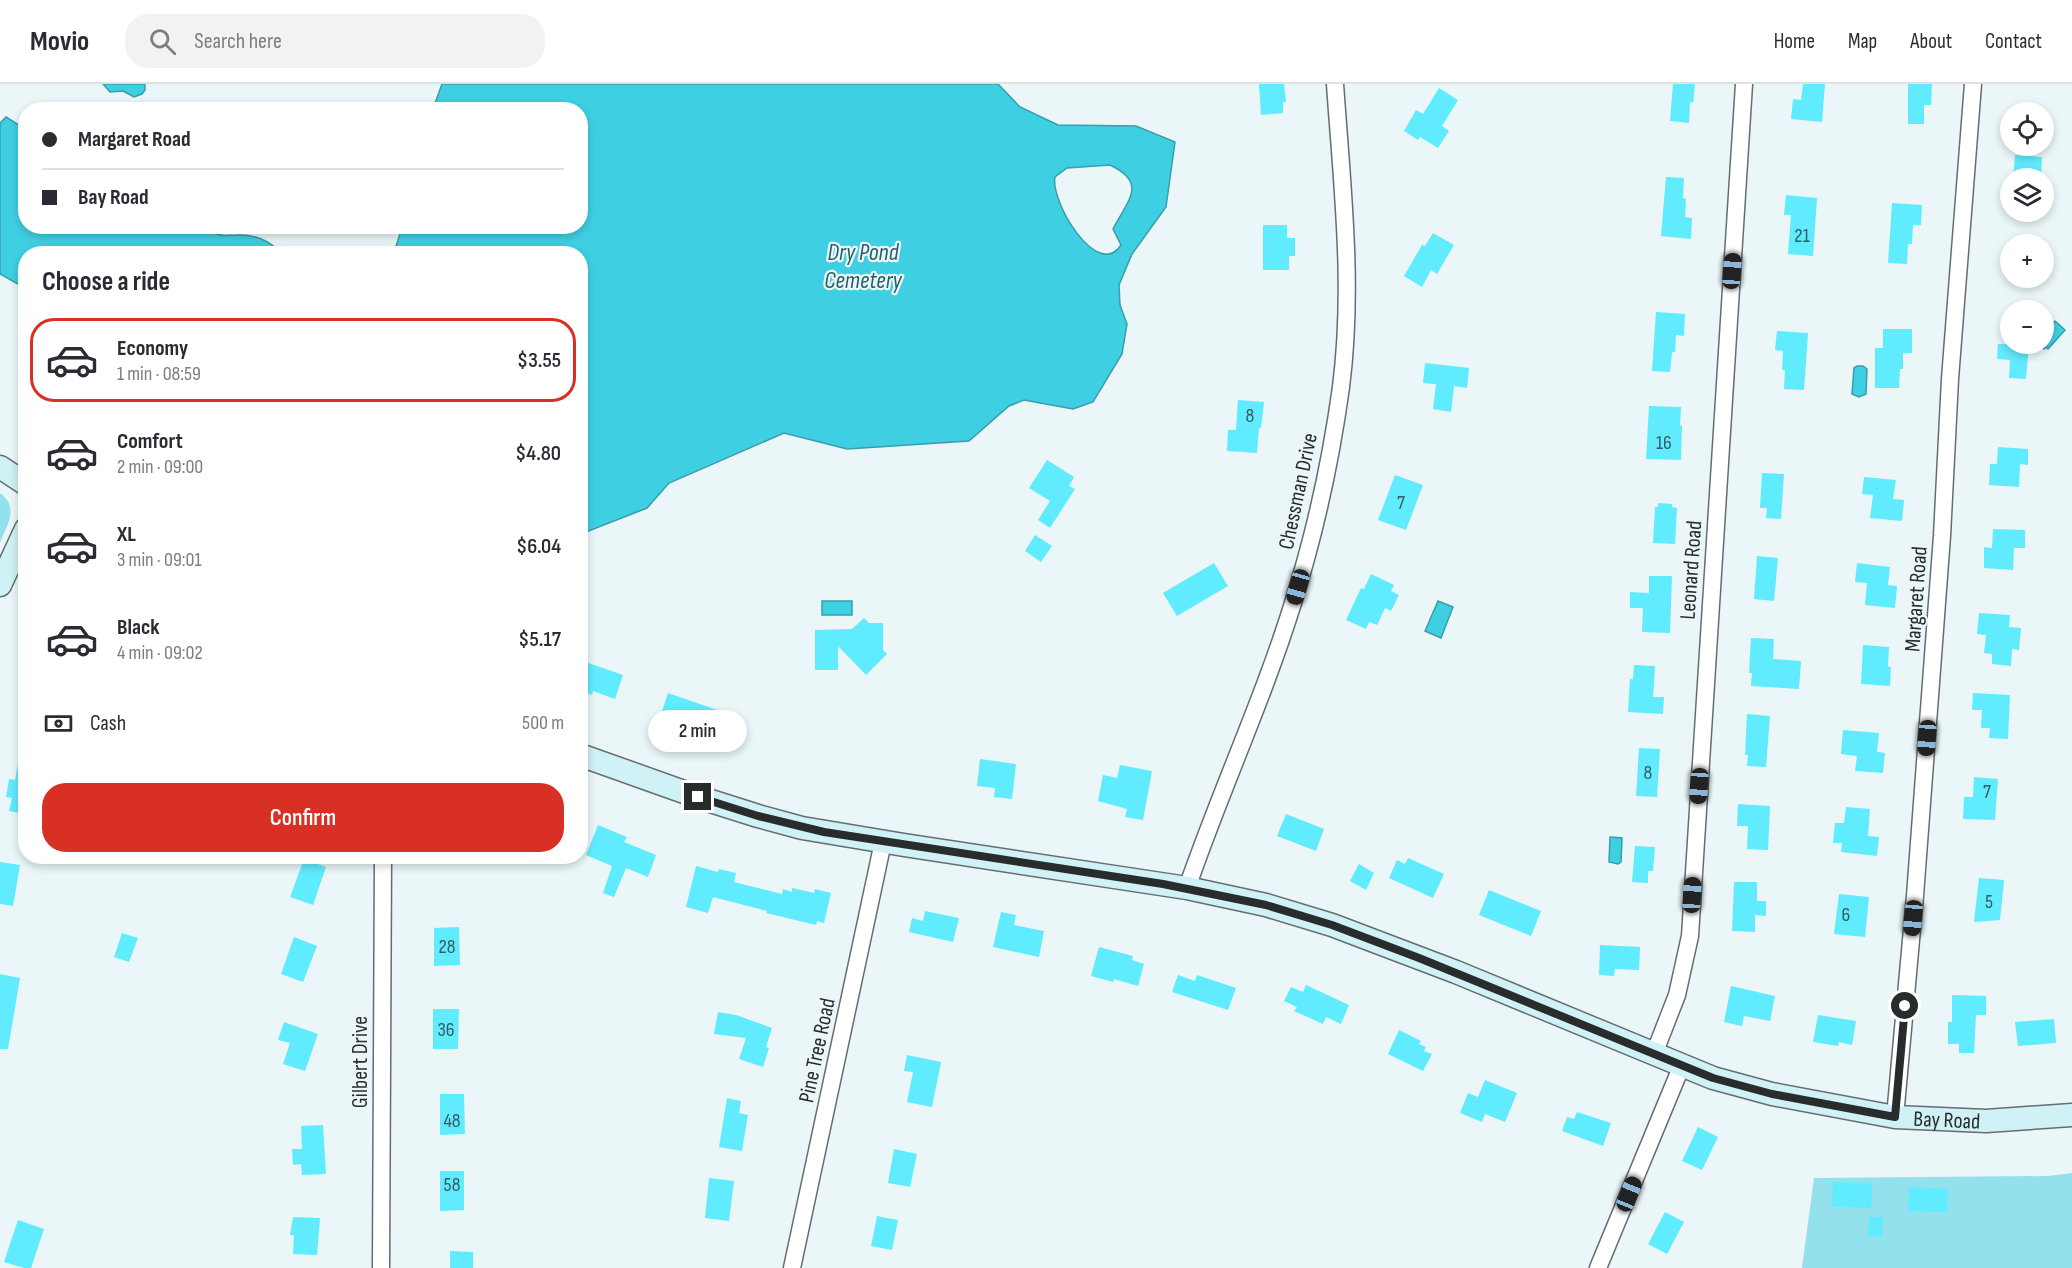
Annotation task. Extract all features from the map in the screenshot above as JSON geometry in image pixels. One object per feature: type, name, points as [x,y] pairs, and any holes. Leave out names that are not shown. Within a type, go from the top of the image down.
[{"type":"main road","points":[[0,467],[18,479]]},
{"type":"main road","points":[[0,585],[18,547]]},
{"type":"main road","name":"Bay Road","points":[[588,758],[698,797],[802,828],[1187,888],[1266,905],[1332,925],[1456,972],[1713,1078],[1772,1094],[1895,1117],[1986,1120],[2072,1115]]},
{"type":"street","name":"Chessman Drive","points":[[1187,888],[1293,605],[1313,535],[1329,459],[1341,386],[1346,322],[1346,238],[1335,84]]},
{"type":"street","name":"Leonard Road","points":[[1654,1054],[1677,995],[1690,936],[1744,84]]},
{"type":"street","name":"Margaret Road","points":[[1895,1117],[1915,896],[1940,559],[1950,379],[1973,84]]},
{"type":"street","name":"Pine Tree Road","points":[[792,1268],[883,842]]},
{"type":"street","name":"Gilbert Drive","points":[[381,1268],[383,864]]},
{"type":"street","points":[[1598,1268],[1682,1065]]},
{"type":"shaded area","points":[[0,493],[11,510],[0,543]]},
{"type":"shaded area","points":[[2072,1173],[2072,1268],[1802,1268],[1814,1178],[2048,1176]]},
{"type":"water","points":[[103,84],[145,84],[145,90],[134,97],[123,91],[110,92]]},
{"type":"water","name":"Dry Pond Cemetery","points":[[442,84],[998,84],[1020,107],[1058,125],[1136,126],[1175,142],[1166,207],[1132,254],[1119,285],[1120,305],[1127,324],[1122,354],[1093,402],[1073,409],[1024,400],[1009,406],[969,441],[847,449],[784,433],[669,483],[647,508],[588,531],[588,246],[396,246],[400,234],[588,234],[588,102],[436,102]],"holes":[[[1110,165],[1129,179],[1132,186],[1129,201],[1113,229],[1121,245],[1111,253],[1100,253],[1089,246],[1068,219],[1055,189],[1055,177],[1067,168]]]},
{"type":"water","points":[[6,117],[18,125],[18,234],[242,235],[266,241],[272,246],[18,246],[18,284],[0,274],[0,123]]},
{"type":"water","points":[[2054,322],[2065,330],[2054,342]]},
{"type":"water","points":[[1857,366],[1867,369],[1866,394],[1859,397],[1852,394],[1854,368]]},
{"type":"water","points":[[822,601],[852,601],[852,615],[822,615]]},
{"type":"water","points":[[1438,601],[1453,607],[1441,638],[1425,631]]},
{"type":"water","points":[[1610,837],[1622,838],[1621,862],[1618,864],[1609,862]]},
{"type":"building","points":[[1259,84],[1284,84],[1286,102],[1283,102],[1283,113],[1261,115]]},
{"type":"building","points":[[1673,84],[1695,84],[1693,103],[1690,102],[1689,123],[1670,121]]},
{"type":"building","points":[[1803,84],[1825,84],[1822,122],[1791,119],[1793,99],[1801,100]]},
{"type":"building","points":[[1908,84],[1932,84],[1931,105],[1924,105],[1924,124],[1908,124]]},
{"type":"building","points":[[1439,88],[1458,100],[1442,126],[1449,131],[1438,148],[1404,131],[1416,110],[1423,114]]},
{"type":"building","points":[[2015,156],[2042,157],[2041,168],[2014,168]]},
{"type":"building","points":[[1666,177],[1684,178],[1685,217],[1692,218],[1691,239],[1661,236]]},
{"type":"building","points":[[1786,195],[1817,198],[1813,256],[1788,254],[1791,215],[1784,215]]},
{"type":"building","points":[[1892,203],[1922,205],[1921,225],[1913,225],[1912,244],[1908,244],[1907,264],[1888,263]]},
{"type":"building","points":[[1263,225],[1287,225],[1287,238],[1295,238],[1295,256],[1289,256],[1289,270],[1263,270]]},
{"type":"building","points":[[1433,233],[1454,245],[1437,274],[1431,270],[1422,287],[1404,276],[1422,245],[1425,246]]},
{"type":"building","points":[[1656,312],[1685,314],[1684,336],[1676,335],[1670,372],[1652,371]]},
{"type":"building","points":[[1883,329],[1912,329],[1912,353],[1903,353],[1903,369],[1900,369],[1899,388],[1875,388],[1875,348],[1883,348]]},
{"type":"building","points":[[1777,331],[1808,333],[1804,390],[1784,389],[1783,351],[1775,350]]},
{"type":"building","points":[[1998,344],[2000,344],[2000,354],[2028,354],[2026,379],[2009,378],[2010,360],[1997,359]]},
{"type":"building","points":[[1425,363],[1469,368],[1467,388],[1454,386],[1451,412],[1433,409],[1436,384],[1423,383]]},
{"type":"building","points":[[1238,400],[1264,402],[1257,453],[1227,451],[1228,430],[1236,430]]},
{"type":"building","points":[[1649,406],[1681,407],[1681,460],[1646,459]]},
{"type":"building","points":[[1998,447],[2028,449],[2028,465],[2020,464],[2019,487],[1989,485],[1990,464],[1997,464]]},
{"type":"building","points":[[1047,460],[1074,477],[1069,486],[1075,489],[1050,528],[1038,520],[1050,501],[1029,488]]},
{"type":"building","points":[[1762,473],[1784,474],[1781,519],[1766,518],[1767,508],[1760,508]]},
{"type":"building","points":[[1395,475],[1423,485],[1406,530],[1378,520]]},
{"type":"building","points":[[1864,477],[1896,480],[1893,499],[1904,500],[1902,521],[1870,518],[1873,495],[1862,494]]},
{"type":"building","points":[[1658,503],[1672,504],[1672,507],[1677,508],[1675,544],[1653,543],[1655,507],[1658,507]]},
{"type":"building","points":[[1993,529],[2025,530],[2025,548],[2014,548],[2013,570],[1984,568],[1984,547],[1992,548]]},
{"type":"building","points":[[1035,535],[1052,546],[1041,562],[1025,551]]},
{"type":"building","points":[[1757,556],[1778,558],[1774,601],[1754,599]]},
{"type":"building","points":[[1214,563],[1228,586],[1177,616],[1163,593]]},
{"type":"building","points":[[1857,563],[1890,567],[1888,585],[1897,586],[1895,608],[1865,605],[1867,583],[1855,582]]},
{"type":"building","points":[[1371,574],[1394,585],[1391,591],[1399,595],[1391,611],[1385,608],[1377,625],[1369,622],[1366,629],[1346,620],[1361,588],[1364,589]]},
{"type":"building","points":[[1649,576],[1672,576],[1670,633],[1642,632],[1643,608],[1630,608],[1630,592],[1649,593]]},
{"type":"building","points":[[1979,613],[2010,615],[2009,627],[2021,628],[2019,650],[2012,649],[2011,666],[1992,664],[1992,654],[1984,653],[1986,635],[1977,634]]},
{"type":"building","points":[[864,618],[869,623],[883,623],[883,650],[887,654],[866,675],[838,646],[838,670],[815,670],[815,630],[852,629]]},
{"type":"building","points":[[1751,638],[1774,639],[1773,659],[1801,661],[1799,689],[1751,686],[1752,673],[1749,673]]},
{"type":"building","points":[[1863,645],[1889,647],[1890,686],[1861,684]]},
{"type":"building","points":[[588,663],[623,675],[615,699],[593,691],[592,695],[588,694]]},
{"type":"building","points":[[1634,665],[1655,666],[1653,697],[1664,697],[1663,714],[1628,712],[1630,679],[1633,679]]},
{"type":"building","points":[[668,693],[726,713],[719,736],[660,717]]},
{"type":"building","points":[[1973,693],[2010,695],[2008,739],[1989,738],[1990,728],[1981,728],[1982,710],[1972,710]]},
{"type":"building","points":[[1747,714],[1770,716],[1766,767],[1747,766],[1748,755],[1745,755]]},
{"type":"building","points":[[1843,730],[1879,733],[1877,752],[1885,753],[1883,773],[1855,771],[1857,756],[1841,754]]},
{"type":"building","points":[[1639,748],[1660,749],[1657,797],[1636,796]]},
{"type":"building","points":[[980,759],[1016,764],[1012,799],[994,797],[995,788],[977,786]]},
{"type":"building","points":[[18,764],[18,813],[9,811],[12,798],[6,797],[9,779],[15,780]]},
{"type":"building","points":[[1120,765],[1152,771],[1143,820],[1125,817],[1127,809],[1098,801],[1103,775],[1117,778]]},
{"type":"building","points":[[1974,777],[1998,779],[1995,820],[1963,819],[1964,797],[1973,797]]},
{"type":"building","points":[[1738,804],[1770,806],[1768,850],[1747,849],[1748,826],[1737,826]]},
{"type":"building","points":[[1846,807],[1870,809],[1868,836],[1879,837],[1877,856],[1841,852],[1842,843],[1833,843],[1835,823],[1844,823]]},
{"type":"building","points":[[1286,814],[1324,829],[1316,851],[1277,836]]},
{"type":"building","points":[[598,825],[627,837],[624,842],[656,855],[648,877],[626,868],[614,897],[603,893],[612,866],[588,856],[588,850]]},
{"type":"building","points":[[1635,846],[1655,847],[1653,871],[1648,871],[1648,883],[1632,882]]},
{"type":"building","points":[[1408,858],[1444,874],[1433,898],[1389,878],[1397,860],[1405,864]]},
{"type":"building","points":[[0,862],[20,865],[13,906],[0,904]]},
{"type":"building","points":[[302,864],[318,864],[326,867],[313,905],[290,897]]},
{"type":"building","points":[[1359,864],[1374,873],[1366,890],[1350,881]]},
{"type":"building","points":[[696,866],[718,872],[719,869],[736,873],[734,882],[782,894],[783,889],[792,892],[792,888],[814,893],[815,889],[831,893],[824,923],[817,921],[816,925],[713,897],[708,913],[686,907]]},
{"type":"building","points":[[1979,878],[2004,880],[2000,920],[1974,922]]},
{"type":"building","points":[[1734,882],[1757,882],[1757,901],[1766,901],[1766,916],[1755,915],[1755,932],[1732,931]]},
{"type":"building","points":[[1489,890],[1541,911],[1531,936],[1479,915]]},
{"type":"building","points":[[1839,894],[1869,897],[1865,937],[1834,934]]},
{"type":"building","points":[[925,911],[959,918],[953,942],[909,932],[912,918],[923,921]]},
{"type":"building","points":[[1001,912],[1016,915],[1014,925],[1044,931],[1039,957],[993,947]]},
{"type":"building","points":[[459,927],[460,965],[434,966],[434,928]]},
{"type":"building","points":[[122,933],[138,938],[129,962],[114,957]]},
{"type":"building","points":[[294,937],[317,946],[303,982],[281,974]]},
{"type":"building","points":[[1600,945],[1640,947],[1639,970],[1615,969],[1614,976],[1599,975]]},
{"type":"building","points":[[1099,947],[1133,956],[1132,960],[1144,964],[1138,986],[1114,979],[1113,982],[1091,976]]},
{"type":"building","points":[[0,974],[20,978],[8,1049],[0,1049]]},
{"type":"building","points":[[1178,975],[1195,981],[1197,975],[1236,988],[1228,1010],[1172,992]]},
{"type":"building","points":[[1306,985],[1349,1005],[1341,1024],[1326,1017],[1323,1024],[1294,1011],[1297,1007],[1284,1001],[1291,987],[1303,992]]},
{"type":"building","points":[[1731,986],[1775,996],[1770,1021],[1744,1016],[1742,1026],[1724,1022]]},
{"type":"building","points":[[1952,995],[1986,996],[1986,1015],[1976,1015],[1974,1053],[1959,1053],[1959,1044],[1948,1044],[1948,1022],[1952,1022]]},
{"type":"building","points":[[433,1009],[459,1009],[458,1049],[433,1049]]},
{"type":"building","points":[[718,1012],[736,1015],[772,1028],[763,1067],[739,1059],[746,1038],[714,1034]]},
{"type":"building","points":[[1818,1015],[1856,1021],[1852,1045],[1839,1042],[1838,1046],[1813,1042]]},
{"type":"building","points":[[2054,1019],[2056,1043],[2018,1046],[2015,1022]]},
{"type":"building","points":[[284,1022],[318,1034],[305,1071],[283,1064],[290,1043],[278,1040]]},
{"type":"building","points":[[1399,1030],[1421,1041],[1419,1044],[1426,1047],[1424,1051],[1432,1054],[1423,1071],[1388,1054]]},
{"type":"building","points":[[907,1055],[941,1062],[932,1107],[907,1102],[913,1072],[904,1071]]},
{"type":"building","points":[[1485,1080],[1517,1093],[1505,1122],[1485,1114],[1482,1122],[1460,1113],[1468,1093],[1478,1097]]},
{"type":"building","points":[[440,1094],[464,1094],[465,1134],[440,1135]]},
{"type":"building","points":[[727,1098],[741,1101],[739,1113],[748,1115],[742,1151],[719,1147]]},
{"type":"building","points":[[1577,1112],[1611,1123],[1603,1146],[1562,1131],[1567,1117],[1574,1119]]},
{"type":"building","points":[[323,1125],[326,1174],[302,1175],[301,1164],[293,1165],[292,1149],[302,1149],[301,1126]]},
{"type":"building","points":[[1698,1127],[1718,1137],[1702,1170],[1682,1161]]},
{"type":"building","points":[[894,1149],[917,1154],[910,1187],[888,1183]]},
{"type":"building","points":[[440,1171],[464,1171],[464,1210],[440,1211]]},
{"type":"building","points":[[709,1178],[734,1181],[729,1221],[705,1218]]},
{"type":"building","points":[[1833,1182],[1872,1183],[1871,1208],[1832,1206]]},
{"type":"building","points":[[1909,1187],[1948,1189],[1947,1212],[1908,1211]]},
{"type":"building","points":[[1665,1212],[1684,1222],[1667,1254],[1648,1244]]},
{"type":"building","points":[[877,1216],[898,1220],[892,1250],[871,1246]]},
{"type":"building","points":[[293,1217],[320,1218],[317,1255],[293,1254],[294,1235],[290,1235]]},
{"type":"building","points":[[1869,1217],[1883,1217],[1882,1237],[1868,1236]]},
{"type":"building","points":[[18,1220],[44,1229],[31,1268],[4,1262]]},
{"type":"building","points":[[450,1251],[473,1252],[473,1268],[450,1268]]},
{"type":"route","points":[[698,797],[802,828],[1163,884],[1266,905],[1332,925],[1456,972],[1713,1078],[1772,1094],[1895,1117],[1905,1006]]}]
